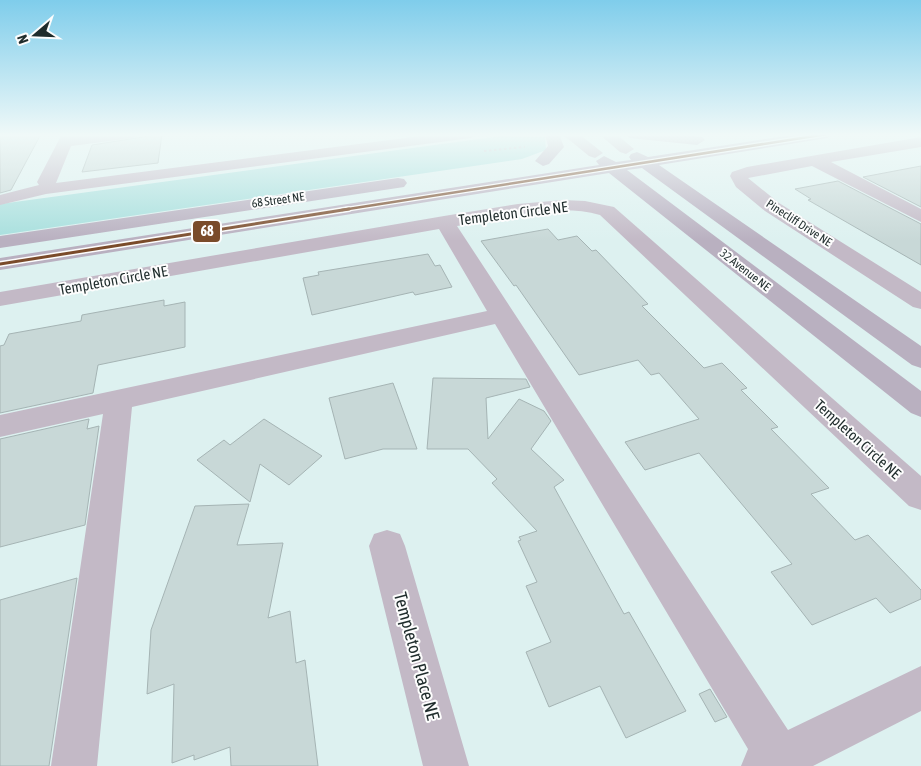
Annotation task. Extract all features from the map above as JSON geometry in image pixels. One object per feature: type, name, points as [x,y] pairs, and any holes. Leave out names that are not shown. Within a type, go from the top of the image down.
[{"type":"main road","name":"68 Street NE","points":[[0,264],[602,170]]},
{"type":"main road","name":"32 Avenue NE","points":[[615,170],[921,406]]},
{"type":"main road","name":"32 Avenue NE","points":[[655,170],[921,359]]},
{"type":"main road","points":[[690,170],[689,173],[694,185],[714,212]]},
{"type":"main road","name":"68 Street NE","points":[[0,242],[415,180]]},
{"type":"main road","points":[[493,187],[610,185],[648,194]]},
{"type":"street","points":[[50,187],[46,182],[52,170]]},
{"type":"street","points":[[0,200],[16,198],[50,187],[61,188],[187,170]]},
{"type":"street","name":"Pinecliff Drive NE","points":[[760,170],[738,176],[742,183],[772,207],[921,302]]},
{"type":"street","points":[[833,170],[919,214]]},
{"type":"street","name":"Templeton Circle NE","points":[[0,299],[518,210],[570,205],[592,206],[607,211],[921,496]]},
{"type":"street","points":[[444,222],[777,763],[921,688]]},
{"type":"street","points":[[0,426],[503,315]]},
{"type":"street","points":[[74,766],[119,400]]},
{"type":"street","name":"Templeton Place NE","points":[[387,546],[446,766]]},
{"type":"shaded area","points":[[252,170],[448,170],[0,235],[0,204]]},
{"type":"building","points":[[0,170],[22,170],[11,190],[0,193]]},
{"type":"building","points":[[83,170],[101,170],[82,172]]},
{"type":"building","points":[[901,170],[921,170],[921,207],[863,177]]},
{"type":"building","points":[[838,181],[921,224],[921,265],[808,200],[811,199],[795,189]]},
{"type":"building","points":[[548,229],[558,240],[577,236],[592,251],[596,250],[648,304],[642,306],[704,368],[722,363],[747,388],[741,390],[778,427],[771,429],[829,488],[811,494],[855,540],[868,535],[921,590],[921,599],[890,613],[876,598],[812,625],[771,572],[792,564],[699,453],[645,470],[625,442],[699,419],[659,373],[651,375],[638,360],[579,375],[516,285],[514,286],[481,241]]},
{"type":"building","points":[[428,254],[435,266],[440,265],[452,287],[415,295],[413,292],[312,315],[303,278],[319,275],[318,272]]},
{"type":"building","points":[[164,300],[164,306],[185,302],[185,347],[98,365],[93,393],[0,413],[0,346],[4,345],[9,334],[81,321],[82,315]]},
{"type":"building","points":[[433,378],[526,379],[530,387],[486,398],[488,439],[519,399],[544,411],[551,421],[531,449],[564,480],[554,487],[624,614],[629,612],[686,711],[626,738],[600,686],[549,707],[526,652],[551,642],[526,586],[537,582],[518,541],[521,540],[519,537],[537,531],[492,483],[497,479],[468,449],[427,449]]},
{"type":"building","points":[[393,383],[417,449],[383,449],[345,459],[329,398]]},
{"type":"building","points":[[89,419],[87,429],[99,426],[85,525],[0,547],[0,439]]},
{"type":"building","points":[[264,419],[322,456],[289,485],[260,464],[250,502],[197,460],[224,440],[230,445]]},
{"type":"building","points":[[249,504],[237,545],[283,543],[268,618],[290,611],[296,663],[305,660],[318,766],[231,766],[230,747],[194,760],[194,755],[172,763],[174,684],[147,694],[151,630],[195,506]]},
{"type":"building","points":[[77,578],[49,766],[0,766],[0,600]]},
{"type":"building","points":[[710,689],[727,717],[715,722],[699,694]]},
{"type":"transit line","name":"68","points":[[0,264],[600,170]]}]
